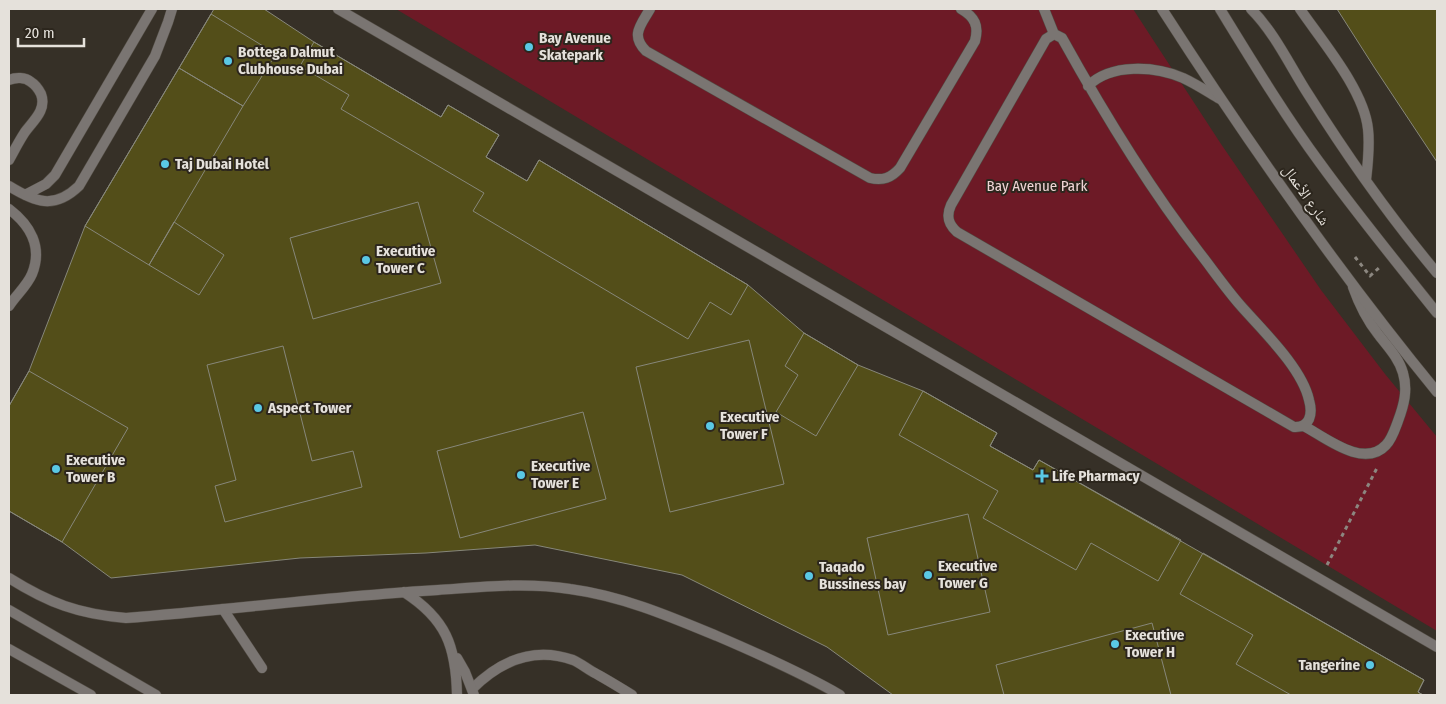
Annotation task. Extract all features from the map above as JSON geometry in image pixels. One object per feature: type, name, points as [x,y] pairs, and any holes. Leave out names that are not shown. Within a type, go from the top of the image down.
[{"type":"street","points":[[24,195],[46,184],[55,175],[152,9]]},
{"type":"street","points":[[9,186],[35,200],[53,201],[70,194],[79,186],[155,56],[172,9]]},
{"type":"street","points":[[338,9],[1437,647]]},
{"type":"street","points":[[650,9],[638,29],[637,37],[640,45],[646,51],[862,174],[878,180],[887,179],[900,168],[975,41],[976,23],[972,16],[961,9]]},
{"type":"street","points":[[1044,9],[1054,34],[1062,38],[1122,142],[1198,251],[1277,347],[1301,380],[1306,389],[1311,409],[1309,422],[1304,426],[1294,427],[957,232],[951,226],[948,219],[951,205],[1046,39],[1054,34]]},
{"type":"street","name":"شارع الأعمال","points":[[1162,9],[1220,99],[1352,284],[1437,392]]},
{"type":"street","name":"شارع الأعمال","points":[[1220,9],[1318,161],[1437,313]]},
{"type":"street","points":[[1251,9],[1263,23],[1307,94],[1366,180],[1437,273]]},
{"type":"street","points":[[1300,9],[1350,81],[1365,111],[1370,145],[1366,180]]},
{"type":"street","points":[[1088,86],[1101,75],[1134,69],[1151,70],[1183,78],[1220,99]]},
{"type":"street","points":[[9,80],[22,78],[31,81],[38,88],[42,98],[42,108],[38,118],[26,131],[9,160]]},
{"type":"street","points":[[9,209],[21,218],[30,230],[35,244],[36,259],[32,274],[9,306]]},
{"type":"street","points":[[1304,426],[1352,452],[1364,455],[1376,452],[1387,445],[1403,408],[1406,384],[1403,372],[1367,318],[1352,284]]},
{"type":"street","points":[[9,578],[51,602],[100,616],[126,618],[404,592],[501,585],[569,588],[636,604],[728,641],[800,674],[840,695]]},
{"type":"street","points":[[404,592],[434,616],[445,632],[473,692],[486,676],[501,665],[518,658],[537,655],[556,656],[574,660],[632,695]]},
{"type":"street","points":[[223,609],[262,668]]},
{"type":"street","points":[[9,610],[156,695]]},
{"type":"street","points":[[9,649],[91,695]]},
{"type":"street","points":[[452,650],[458,695]]},
{"type":"path","points":[[1340,267],[1354,256],[1370,276],[1392,257]]},
{"type":"path","points":[[1320,579],[1377,468],[1384,463]]},
{"type":"green space","name":"Bay Avenue Park","points":[[396,9],[1133,9],[1221,144],[1321,290],[1385,374],[1437,437],[1437,631]]},
{"type":"building","points":[[214,9],[264,9],[314,42],[441,117],[448,105],[499,135],[486,157],[527,181],[539,160],[748,285],[804,333],[858,365],[923,391],[997,433],[990,446],[1033,470],[1039,460],[1424,680],[1418,692],[1423,695],[893,695],[827,647],[682,575],[535,545],[426,553],[300,558],[111,578],[62,542],[9,511],[9,406],[29,371],[85,226]]},
{"type":"building","points":[[1337,9],[1437,9],[1437,162],[1374,67]]},
{"type":"building","name":"Bottega Dalmut Clubhouse Dubai","points":[[211,14],[276,54],[243,106],[179,68]]},
{"type":"building","points":[[314,42],[441,117],[448,105],[499,135],[486,157],[527,181],[539,160],[748,285],[731,315],[710,302],[688,339],[473,211],[484,193],[341,109],[349,95],[300,66]]},
{"type":"building","name":"Taj Dubai Hotel","points":[[179,68],[243,106],[149,265],[85,226]]},
{"type":"building","name":"Executive Tower C","points":[[418,202],[441,283],[313,319],[290,238]]},
{"type":"building","points":[[174,222],[224,255],[199,295],[149,265]]},
{"type":"building","points":[[804,333],[858,365],[816,436],[776,412],[798,375],[785,366]]},
{"type":"building","name":"Executive Tower F","points":[[749,340],[784,484],[670,512],[636,367]]},
{"type":"building","name":"Aspect Tower","points":[[283,346],[312,461],[353,451],[362,487],[225,522],[215,486],[236,480],[207,365]]},
{"type":"building","name":"Executive Tower B","points":[[29,371],[128,428],[62,542],[9,511],[9,406]]},
{"type":"building","points":[[923,391],[997,433],[990,446],[1033,470],[1039,460],[1181,540],[1158,581],[1091,543],[1076,570],[983,518],[998,491],[899,435]]},
{"type":"building","name":"Executive Tower E","points":[[583,412],[606,499],[460,538],[437,451]]},
{"type":"building","name":"Executive Tower G","points":[[968,514],[990,612],[888,635],[867,538]]},
{"type":"building","points":[[1203,553],[1424,680],[1418,692],[1423,695],[1291,695],[1236,664],[1253,635],[1180,594]]},
{"type":"building","name":"Executive Tower H","points":[[1152,623],[1171,695],[1004,695],[996,665]]},
{"type":"place","name":"Bay Avenue Skatepark","points":[[529,47]]},
{"type":"place","name":"Bottega Dalmut Clubhouse Dubai","points":[[228,61]]},
{"type":"place","name":"Taj Dubai Hotel","points":[[165,164]]},
{"type":"place","name":"Executive Tower C","points":[[366,260]]},
{"type":"place","name":"Aspect Tower","points":[[258,408]]},
{"type":"place","name":"Executive Tower F","points":[[710,426]]},
{"type":"place","name":"Executive Tower B","points":[[56,469]]},
{"type":"place","name":"Executive Tower E","points":[[521,475]]},
{"type":"place","name":"Life Pharmacy","points":[[1042,476]]},
{"type":"place","name":"Executive Tower G","points":[[928,575]]},
{"type":"place","name":"Taqado Bussiness bay","points":[[809,576]]},
{"type":"place","name":"Executive Tower H","points":[[1115,644]]},
{"type":"place","name":"Tangerine","points":[[1370,665]]}]
